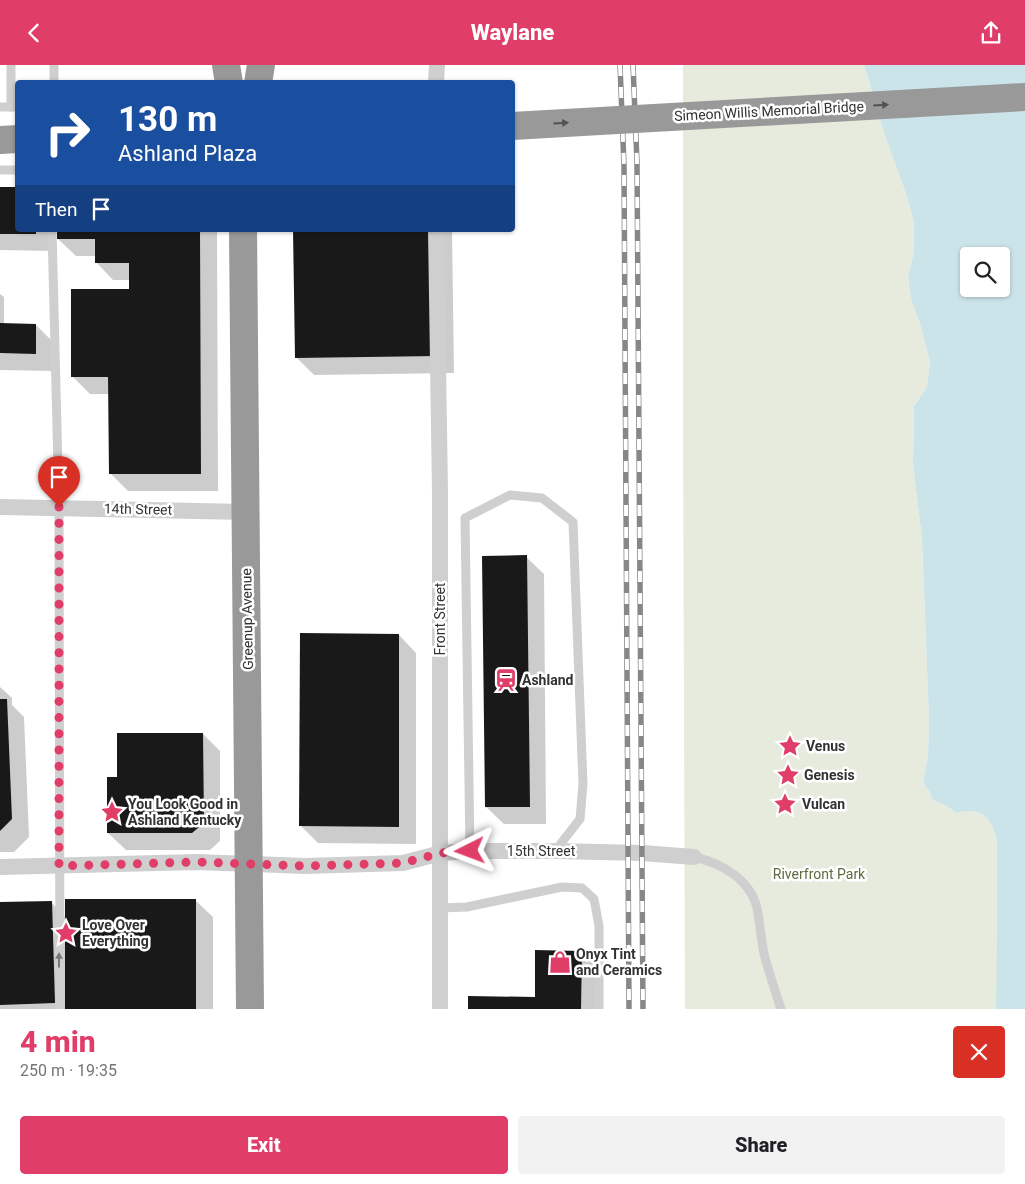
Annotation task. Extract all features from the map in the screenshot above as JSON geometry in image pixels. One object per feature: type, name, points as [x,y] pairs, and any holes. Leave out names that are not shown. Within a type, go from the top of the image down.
[{"type":"highway","points":[[226,65],[228,80]]},
{"type":"highway","points":[[258,80],[261,65]]},
{"type":"highway","name":"Simeon Willis Memorial Bridge","points":[[515,125],[1025,97]]},
{"type":"highway","points":[[0,140],[15,139]]},
{"type":"highway","name":"Greenup Avenue","points":[[244,232],[250,1009]]},
{"type":"street","points":[[436,80],[437,65]]},
{"type":"street","name":"Front Street","points":[[436,232],[440,502],[440,1009]]},
{"type":"street","name":"14th Street","points":[[0,507],[246,512]]},
{"type":"street","name":"15th Street","points":[[0,867],[197,862],[305,866],[403,863],[441,853],[470,851],[642,853],[694,857]]},
{"type":"lane","points":[[0,107],[14,107],[11,65]]},
{"type":"lane","points":[[54,65],[54,80]]},
{"type":"lane","points":[[0,170],[15,170]]},
{"type":"lane","points":[[52,232],[59,507],[60,1009]]},
{"type":"lane","points":[[470,851],[465,518],[510,495],[542,498],[573,523],[584,783],[580,819],[555,851]]},
{"type":"lane","points":[[694,857],[721,866],[736,876],[748,888],[756,906],[764,954],[781,1009]]},
{"type":"lane","points":[[440,908],[467,907],[562,887],[582,888],[594,899],[599,927],[599,1009]]},
{"type":"green space","name":"Riverfront Park","points":[[683,65],[864,65],[914,223],[914,252],[908,277],[911,299],[930,362],[927,387],[914,406],[913,464],[922,540],[929,720],[928,756],[923,782],[933,800],[947,806],[956,813],[973,811],[979,813],[985,816],[993,827],[997,843],[996,1009],[685,1009]]},
{"type":"water","points":[[864,65],[1025,65],[1025,1009],[996,1009],[997,843],[993,827],[985,816],[979,813],[965,811],[956,813],[947,806],[933,800],[923,782],[928,756],[929,720],[922,540],[913,464],[914,406],[927,387],[930,362],[911,299],[908,277],[914,252],[914,223],[905,191],[885,136]]},
{"type":"building","points":[[0,187],[15,187],[15,232],[36,232],[36,234],[0,234]]},
{"type":"building","points":[[57,232],[200,232],[201,474],[109,474],[108,377],[71,377],[71,289],[129,289],[129,263],[95,263],[95,239],[57,239]]},
{"type":"building","points":[[293,232],[435,232],[437,356],[295,358]]},
{"type":"building","points":[[0,323],[36,324],[36,354],[0,353]]},
{"type":"building","points":[[527,555],[530,807],[485,807],[482,556]]},
{"type":"building","points":[[300,633],[399,634],[399,827],[299,826]]},
{"type":"building","points":[[0,699],[7,699],[12,819],[0,831]]},
{"type":"building","points":[[117,733],[203,733],[204,823],[192,833],[107,833],[107,777],[117,777]]},
{"type":"building","points":[[65,899],[196,899],[196,1009],[65,1009]]},
{"type":"building","points":[[52,901],[55,1003],[0,1005],[0,902]]},
{"type":"building","points":[[535,950],[582,951],[581,1009],[468,1009],[468,996],[535,997]]},
{"type":"railway","points":[[620,65],[624,166],[629,1009]]},
{"type":"railway","points":[[633,65],[637,162],[643,1009]]},
{"type":"place","name":"Ashland","points":[[506,680]]},
{"type":"place","name":"Venus","points":[[790,746]]},
{"type":"place","name":"Genesis","points":[[788,775]]},
{"type":"place","name":"Vulcan","points":[[785,804]]},
{"type":"place","name":"You Look Good in Ashland Kentucky","points":[[112,812]]},
{"type":"place","name":"Love Over Everything","points":[[66,933]]},
{"type":"place","name":"Onyx Tint and Ceramics","points":[[560,962]]},
{"type":"route","points":[[59,507],[59,866],[197,862],[305,866],[403,863],[441,853],[470,851]]}]
